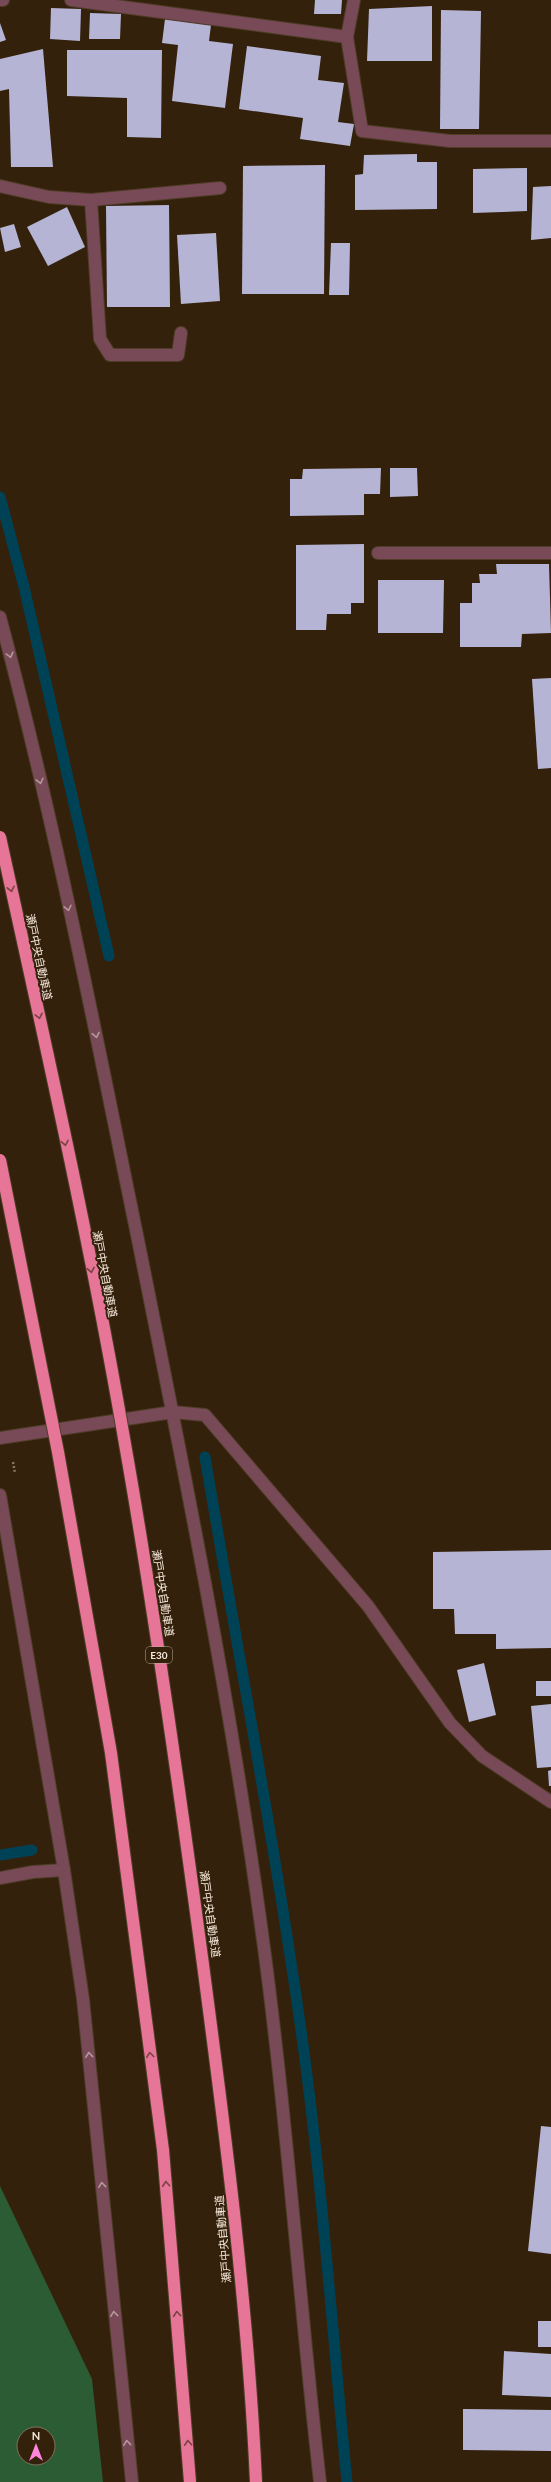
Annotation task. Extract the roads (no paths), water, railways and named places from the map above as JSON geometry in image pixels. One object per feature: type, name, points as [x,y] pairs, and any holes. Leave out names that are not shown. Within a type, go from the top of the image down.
[{"type":"highway","name":"瀬戸中央自動車道","points":[[0,837],[57,1098],[125,1441],[174,1743],[227,2146],[253,2422],[256,2482]]},
{"type":"highway","points":[[0,1160],[58,1452],[111,1753],[163,2150],[190,2482]]},
{"type":"street","points":[[71,0],[347,37]]},
{"type":"street","points":[[354,0],[347,37],[362,130],[450,141],[551,141]]},
{"type":"street","points":[[0,186],[49,197],[91,200],[220,188]]},
{"type":"street","points":[[91,200],[100,339],[110,355],[178,355],[181,334]]},
{"type":"street","points":[[378,553],[551,552]]},
{"type":"street","points":[[0,617],[15,673],[92,1012],[204,1565],[262,1930],[281,2086],[320,2482]]},
{"type":"street","points":[[0,1438],[173,1412],[205,1415],[368,1606],[450,1723],[482,1756],[551,1802]]},
{"type":"street","points":[[0,1495],[64,1870],[83,2000],[132,2482]]},
{"type":"street","points":[[0,1878],[33,1872],[64,1870]]},
{"type":"waterway","points":[[0,497],[24,587],[109,956]]},
{"type":"waterway","points":[[205,1457],[270,1828],[304,2052],[322,2213],[347,2482]]},
{"type":"waterway","points":[[0,1855],[32,1850]]}]
